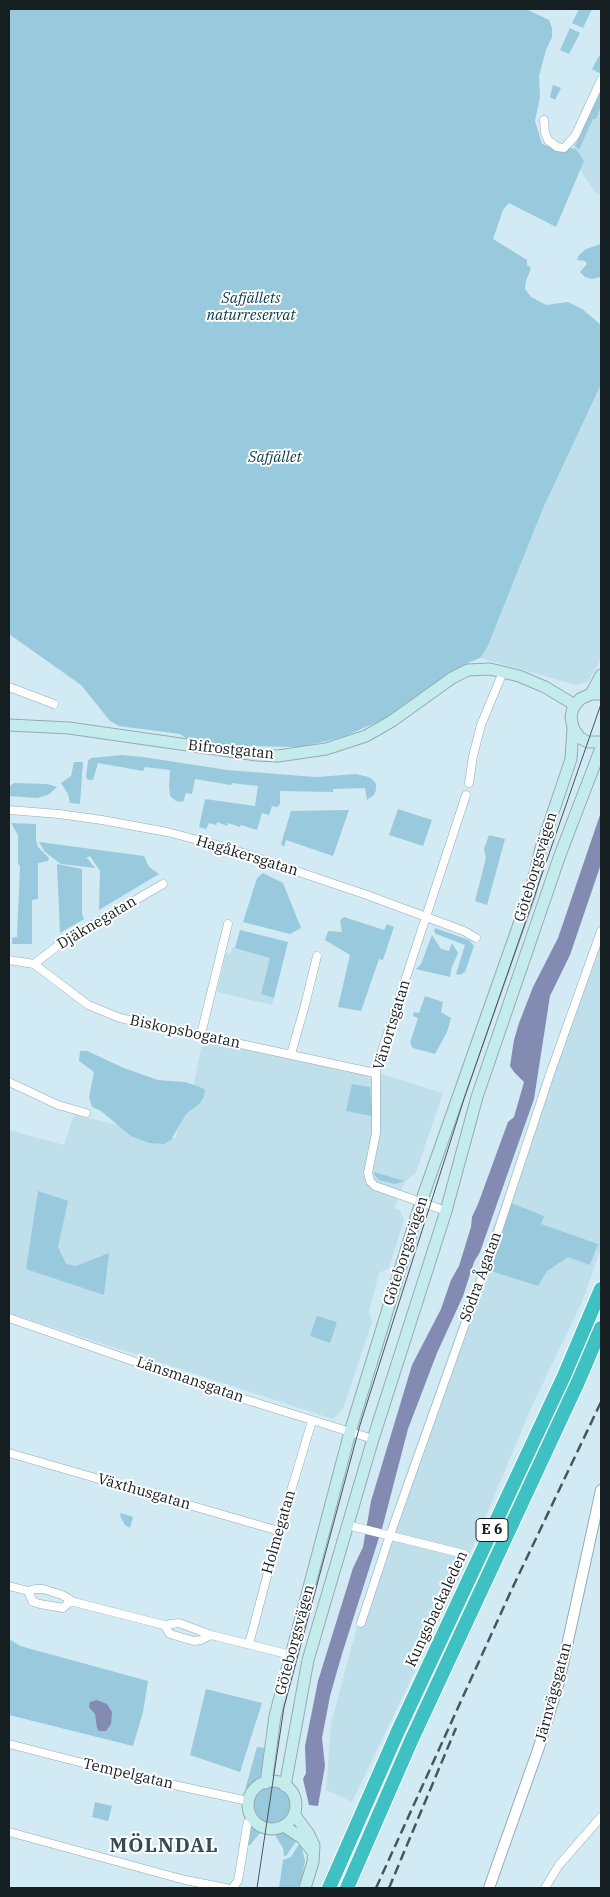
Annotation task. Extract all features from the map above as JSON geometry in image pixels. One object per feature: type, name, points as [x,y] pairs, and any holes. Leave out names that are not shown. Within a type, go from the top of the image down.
[{"type":"highway","name":"Kungsbackaleden","points":[[329,1888],[398,1731],[564,1376],[601,1289]]},
{"type":"highway","name":"E 6","points":[[347,1888],[411,1741],[578,1382],[601,1328]]},
{"type":"main road","name":"Bifrostgatan","points":[[9,724],[68,728],[257,756],[294,754],[340,745],[366,736],[392,721],[461,673],[478,669],[503,672],[534,682],[575,704]]},
{"type":"main road","points":[[575,704],[580,699],[596,694],[601,675]]},
{"type":"main road","name":"Göteborgsvägen","points":[[266,1783],[275,1716],[350,1432],[422,1202],[530,893],[541,848],[571,759],[573,728],[571,717],[575,704]]},
{"type":"main road","points":[[573,728],[577,735],[584,740],[592,743],[601,742]]},
{"type":"main road","name":"Göteborgsvägen","points":[[284,1786],[308,1660],[373,1439],[446,1211],[476,1097],[560,855],[601,748]]},
{"type":"main road","points":[[272,1782],[284,1786],[294,1798],[294,1814],[290,1821],[284,1826],[273,1829],[258,1825],[252,1819],[248,1810],[248,1801],[256,1788],[272,1782]]},
{"type":"main road","points":[[294,1814],[312,1839],[314,1845],[313,1862],[305,1888]]},
{"type":"main road","points":[[284,1826],[302,1838],[313,1852]]},
{"type":"street","points":[[544,120],[548,140],[558,147],[564,148],[567,146],[575,136],[601,80]]},
{"type":"street","points":[[469,783],[473,756],[481,725],[503,672]]},
{"type":"street","points":[[9,687],[54,704]]},
{"type":"street","name":"Vänortsgatan","points":[[446,1211],[375,1186],[370,1181],[368,1172],[376,1126],[375,1073],[466,795]]},
{"type":"street","name":"Hagåkersgatan","points":[[9,810],[81,816],[167,832],[198,840],[245,853],[347,888],[464,931],[476,938]]},
{"type":"street","name":"Djäknegatan","points":[[34,964],[60,944],[163,884]]},
{"type":"street","points":[[200,1034],[228,924]]},
{"type":"street","name":"Södra Ågatan","points":[[361,1623],[387,1535],[497,1234],[550,1074],[601,931]]},
{"type":"street","points":[[291,1054],[317,956]]},
{"type":"street","name":"Biskopsbogatan","points":[[9,960],[34,964],[72,994],[99,1010],[120,1018],[375,1073]]},
{"type":"street","points":[[9,1082],[58,1105],[86,1113]]},
{"type":"street","name":"Länsmansgatan","points":[[9,1318],[232,1395],[373,1439]]},
{"type":"street","name":"Holmegatan","points":[[249,1644],[279,1530],[312,1421]]},
{"type":"street","name":"Växthusgatan","points":[[9,1453],[279,1530]]},
{"type":"street","name":"Järnvägsgatan","points":[[489,1888],[539,1747],[557,1689],[597,1527],[601,1490]]},
{"type":"street","points":[[347,1525],[464,1554]]},
{"type":"street","points":[[9,1586],[28,1591],[43,1589],[62,1595],[74,1602],[164,1625],[179,1623],[211,1635],[291,1655]]},
{"type":"street","points":[[28,1591],[31,1598],[40,1604],[63,1608],[68,1603],[74,1602]]},
{"type":"street","points":[[164,1625],[170,1634],[194,1641],[211,1635]]},
{"type":"street","name":"Tempelgatan","points":[[9,1744],[137,1778],[248,1801]]},
{"type":"street","points":[[545,1888],[559,1865],[601,1817]]},
{"type":"street","points":[[232,1888],[238,1881],[248,1822],[252,1819]]},
{"type":"street","points":[[9,1832],[185,1880],[226,1888]]},
{"type":"shaded area","points":[[601,85],[601,196],[596,193],[582,173],[573,144]]},
{"type":"shaded area","points":[[601,380],[601,659],[588,682],[576,685],[480,658],[487,648],[559,469]]},
{"type":"shaded area","points":[[601,812],[601,864],[570,955],[550,996],[534,1099],[480,1252],[474,1262],[463,1296],[437,1353],[408,1429],[383,1525],[330,1696],[322,1738],[325,1766],[318,1806],[309,1805],[303,1779],[306,1773],[305,1746],[318,1681],[353,1568],[363,1547],[371,1501],[412,1365],[441,1309],[451,1280],[459,1266],[471,1227],[472,1217],[508,1122],[514,1117],[524,1082],[510,1066],[519,1023],[533,987],[558,938]]},
{"type":"shaded area","points":[[601,922],[601,1248],[582,1302],[531,1408],[465,1566],[352,1802],[326,1790],[331,1724],[358,1623],[395,1506]]},
{"type":"shaded area","points":[[240,930],[288,942],[272,1005],[217,992],[226,953],[230,954],[233,948],[235,948]]},
{"type":"shaded area","points":[[203,1040],[288,1056],[367,1075],[371,1079],[380,1078],[381,1074],[443,1093],[416,1172],[405,1182],[394,1208],[400,1210],[404,1220],[389,1268],[379,1273],[369,1311],[372,1322],[343,1409],[333,1419],[9,1313],[9,1130],[64,1145],[74,1115],[175,1138],[192,1092]]},
{"type":"shaded area","points":[[97,1700],[107,1704],[112,1712],[111,1724],[106,1731],[99,1731],[95,1714],[89,1707],[90,1702]]},
{"type":"green space","name":"Safjället","points":[[9,9],[526,9],[549,20],[552,28],[552,37],[546,50],[539,76],[540,97],[535,121],[542,144],[564,151],[570,148],[576,149],[584,161],[556,227],[509,203],[503,210],[493,239],[527,260],[527,265],[531,268],[525,289],[531,297],[546,305],[568,302],[582,309],[601,325],[601,384],[544,506],[487,648],[480,658],[452,673],[384,719],[343,737],[301,747],[237,746],[186,738],[180,734],[119,726],[110,721],[81,685],[9,634]]},
{"type":"green space","points":[[579,9],[592,9],[583,28],[572,23]]},
{"type":"green space","points":[[570,28],[580,33],[569,54],[560,50]]},
{"type":"green space","points":[[599,56],[601,57],[601,74],[592,69]]},
{"type":"green space","points":[[553,85],[561,88],[555,100],[550,97]]},
{"type":"green space","points":[[601,90],[601,106],[579,150],[575,146]]},
{"type":"green space","points":[[601,244],[601,277],[592,279],[585,277],[580,272],[587,264],[585,261],[577,260],[579,255],[586,249]]},
{"type":"green space","points":[[122,755],[227,770],[318,777],[356,774],[373,780],[376,784],[376,790],[374,795],[367,800],[365,788],[333,789],[333,792],[280,791],[280,804],[277,807],[272,806],[269,815],[262,813],[257,830],[228,823],[227,826],[217,822],[216,825],[209,823],[206,829],[199,827],[205,799],[255,806],[258,786],[232,783],[231,785],[195,779],[192,794],[186,793],[183,802],[176,801],[170,796],[170,770],[145,767],[143,771],[98,763],[93,780],[88,780],[86,777],[88,761],[91,758]]},
{"type":"green space","points":[[74,762],[83,762],[80,804],[70,803],[68,794],[61,783],[71,776]]},
{"type":"green space","points":[[14,783],[47,784],[57,787],[48,795],[37,798],[9,796],[10,786]]},
{"type":"green space","points":[[398,809],[432,820],[423,846],[389,835]]},
{"type":"green space","points":[[349,810],[333,856],[286,840],[284,847],[281,844],[291,811]]},
{"type":"green space","points":[[11,823],[36,824],[38,847],[49,858],[48,861],[38,863],[38,899],[32,900],[32,944],[12,944],[12,938],[17,937],[20,866],[18,864],[18,835]]},
{"type":"green space","points":[[489,835],[505,839],[487,905],[475,901],[486,858],[484,849]]},
{"type":"green space","points":[[39,842],[144,856],[149,867],[159,874],[99,910],[100,871],[90,856],[86,858],[95,868],[61,864],[45,852]]},
{"type":"green space","points":[[57,864],[82,869],[82,914],[84,919],[60,933]]},
{"type":"green space","points":[[263,873],[283,883],[301,928],[290,934],[243,922],[257,878]]},
{"type":"green space","points":[[344,917],[384,930],[387,924],[394,927],[383,960],[379,959],[361,1011],[338,1007],[350,955],[325,940],[328,931],[342,932],[340,920]]},
{"type":"green space","points":[[435,928],[469,940],[474,946],[465,972],[460,975],[456,974],[465,945],[436,934]]},
{"type":"green space","points":[[240,930],[288,942],[274,998],[261,994],[270,958],[235,948]]},
{"type":"green space","points":[[432,935],[441,949],[449,951],[452,943],[458,953],[450,977],[416,969],[421,964]]},
{"type":"green space","points":[[425,996],[443,1002],[441,1012],[451,1018],[447,1032],[435,1054],[413,1048],[410,1043],[418,1018],[413,1016],[414,1012],[419,1013]]},
{"type":"green space","points":[[80,1051],[87,1051],[124,1068],[158,1080],[185,1082],[200,1087],[205,1090],[204,1096],[200,1103],[186,1114],[171,1140],[164,1144],[149,1143],[131,1136],[101,1111],[92,1107],[89,1097],[94,1072],[79,1061]]},
{"type":"green space","points":[[352,1084],[370,1087],[372,1116],[346,1111]]},
{"type":"green space","points":[[374,1172],[404,1181],[395,1184],[379,1180]]},
{"type":"green space","points":[[38,1191],[68,1201],[58,1247],[66,1264],[76,1266],[109,1253],[104,1295],[26,1269]]},
{"type":"green space","points":[[511,1203],[544,1216],[541,1224],[598,1244],[590,1265],[568,1257],[547,1271],[538,1286],[488,1270]]},
{"type":"green space","points":[[317,1316],[337,1322],[330,1343],[310,1336]]},
{"type":"green space","points":[[121,1513],[133,1517],[130,1528],[125,1525],[120,1516]]},
{"type":"green space","points":[[9,1639],[20,1646],[148,1681],[143,1712],[133,1746],[9,1715]]},
{"type":"green space","points":[[206,1689],[262,1703],[240,1772],[190,1755]]},
{"type":"green space","points":[[257,1747],[264,1748],[263,1774],[257,1782],[245,1790]]},
{"type":"green space","points":[[272,1786],[285,1792],[291,1805],[285,1818],[272,1824],[259,1818],[253,1805],[259,1792]]},
{"type":"green space","points":[[95,1802],[112,1806],[108,1821],[92,1817]]},
{"type":"green space","points":[[252,1823],[261,1832],[250,1845],[247,1845],[250,1824]]},
{"type":"green space","points":[[278,1832],[290,1835],[297,1840],[286,1856],[284,1856],[283,1848],[276,1837]]},
{"type":"green space","points":[[299,1844],[305,1861],[300,1888],[279,1888],[283,1860],[291,1857]]},
{"type":"tram line","points":[[257,1888],[284,1707],[360,1425],[464,1099],[601,704]]},
{"type":"railway","points":[[376,1888],[511,1591],[601,1402]]},
{"type":"railway","points":[[389,1888],[456,1728]]},
{"type":"district","name":"MÖLNDAL","points":[[164,1846]]},
{"type":"park label","name":"Safjällets naturreservat","points":[[251,308]]}]
